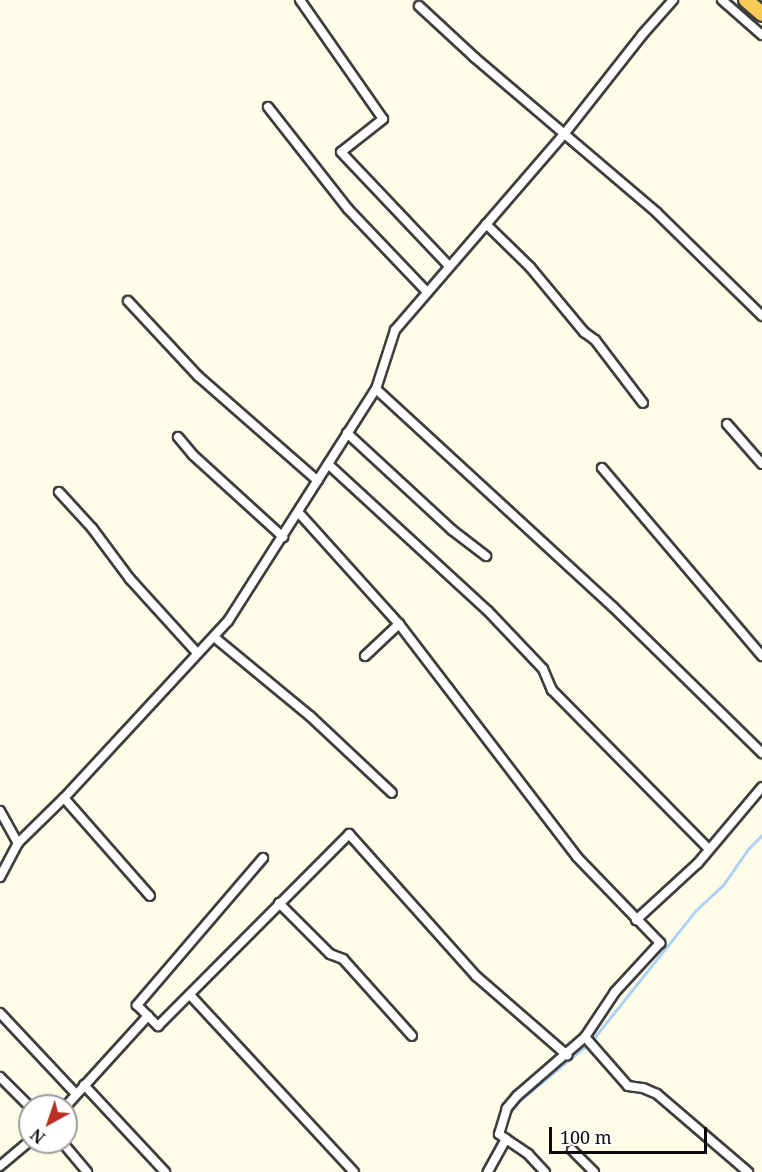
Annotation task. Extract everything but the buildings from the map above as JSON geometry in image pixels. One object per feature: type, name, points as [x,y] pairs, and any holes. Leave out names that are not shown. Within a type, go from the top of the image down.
[{"type":"highway","points":[[746,0],[762,14]]},
{"type":"street","points":[[300,0],[383,119],[340,152],[449,266]]},
{"type":"street","points":[[0,877],[18,843],[64,798],[228,621],[299,513],[375,389],[395,330],[565,133],[642,34],[673,0]]},
{"type":"street","points":[[722,0],[762,35]]},
{"type":"street","points":[[419,6],[474,57],[657,213],[762,316]]},
{"type":"street","points":[[268,107],[348,209],[427,292]]},
{"type":"street","points":[[486,224],[530,267],[584,332],[595,340],[643,403]]},
{"type":"street","points":[[128,301],[198,376],[318,481]]},
{"type":"street","points":[[375,389],[613,607],[762,753]]},
{"type":"street","points":[[727,424],[762,464]]},
{"type":"street","points":[[346,433],[452,530],[486,556]]},
{"type":"street","points":[[178,437],[193,454],[283,537]]},
{"type":"street","points":[[328,464],[488,611],[543,669],[552,690],[710,849]]},
{"type":"street","points":[[602,468],[762,656]]},
{"type":"street","points":[[59,492],[92,528],[130,579],[197,653]]},
{"type":"street","points":[[299,513],[399,624],[577,857],[660,944],[615,992],[585,1037],[517,1096],[507,1108],[499,1134],[528,1154],[544,1172]]},
{"type":"street","points":[[365,656],[399,624]]},
{"type":"street","points":[[214,637],[310,716],[392,793]]},
{"type":"street","points":[[636,920],[710,849],[762,787]]},
{"type":"street","points":[[64,798],[150,896]]},
{"type":"street","points":[[0,812],[18,843]]},
{"type":"street","points":[[263,858],[137,1005],[158,1026],[349,834],[476,976],[567,1055]]},
{"type":"street","points":[[279,903],[330,954],[342,959],[412,1036]]},
{"type":"street","points":[[190,995],[354,1172]]},
{"type":"street","points":[[0,1013],[76,1094],[148,1016]]},
{"type":"street","points":[[585,1037],[628,1086],[643,1088],[657,1094],[748,1172]]},
{"type":"street","points":[[0,1077],[18,1095]]},
{"type":"street","points":[[84,1085],[165,1172]]},
{"type":"street","points":[[488,1172],[506,1139]]},
{"type":"street","points":[[572,1150],[594,1172]]},
{"type":"street","points":[[0,1166],[18,1151]]},
{"type":"street","points":[[72,1154],[87,1172]]},
{"type":"waterway","points":[[593,1039],[695,911],[723,885],[748,849],[762,835]]},
{"type":"waterway","points":[[509,1114],[519,1101],[588,1044]]},
{"type":"waterway","points":[[482,1172],[500,1137]]}]
